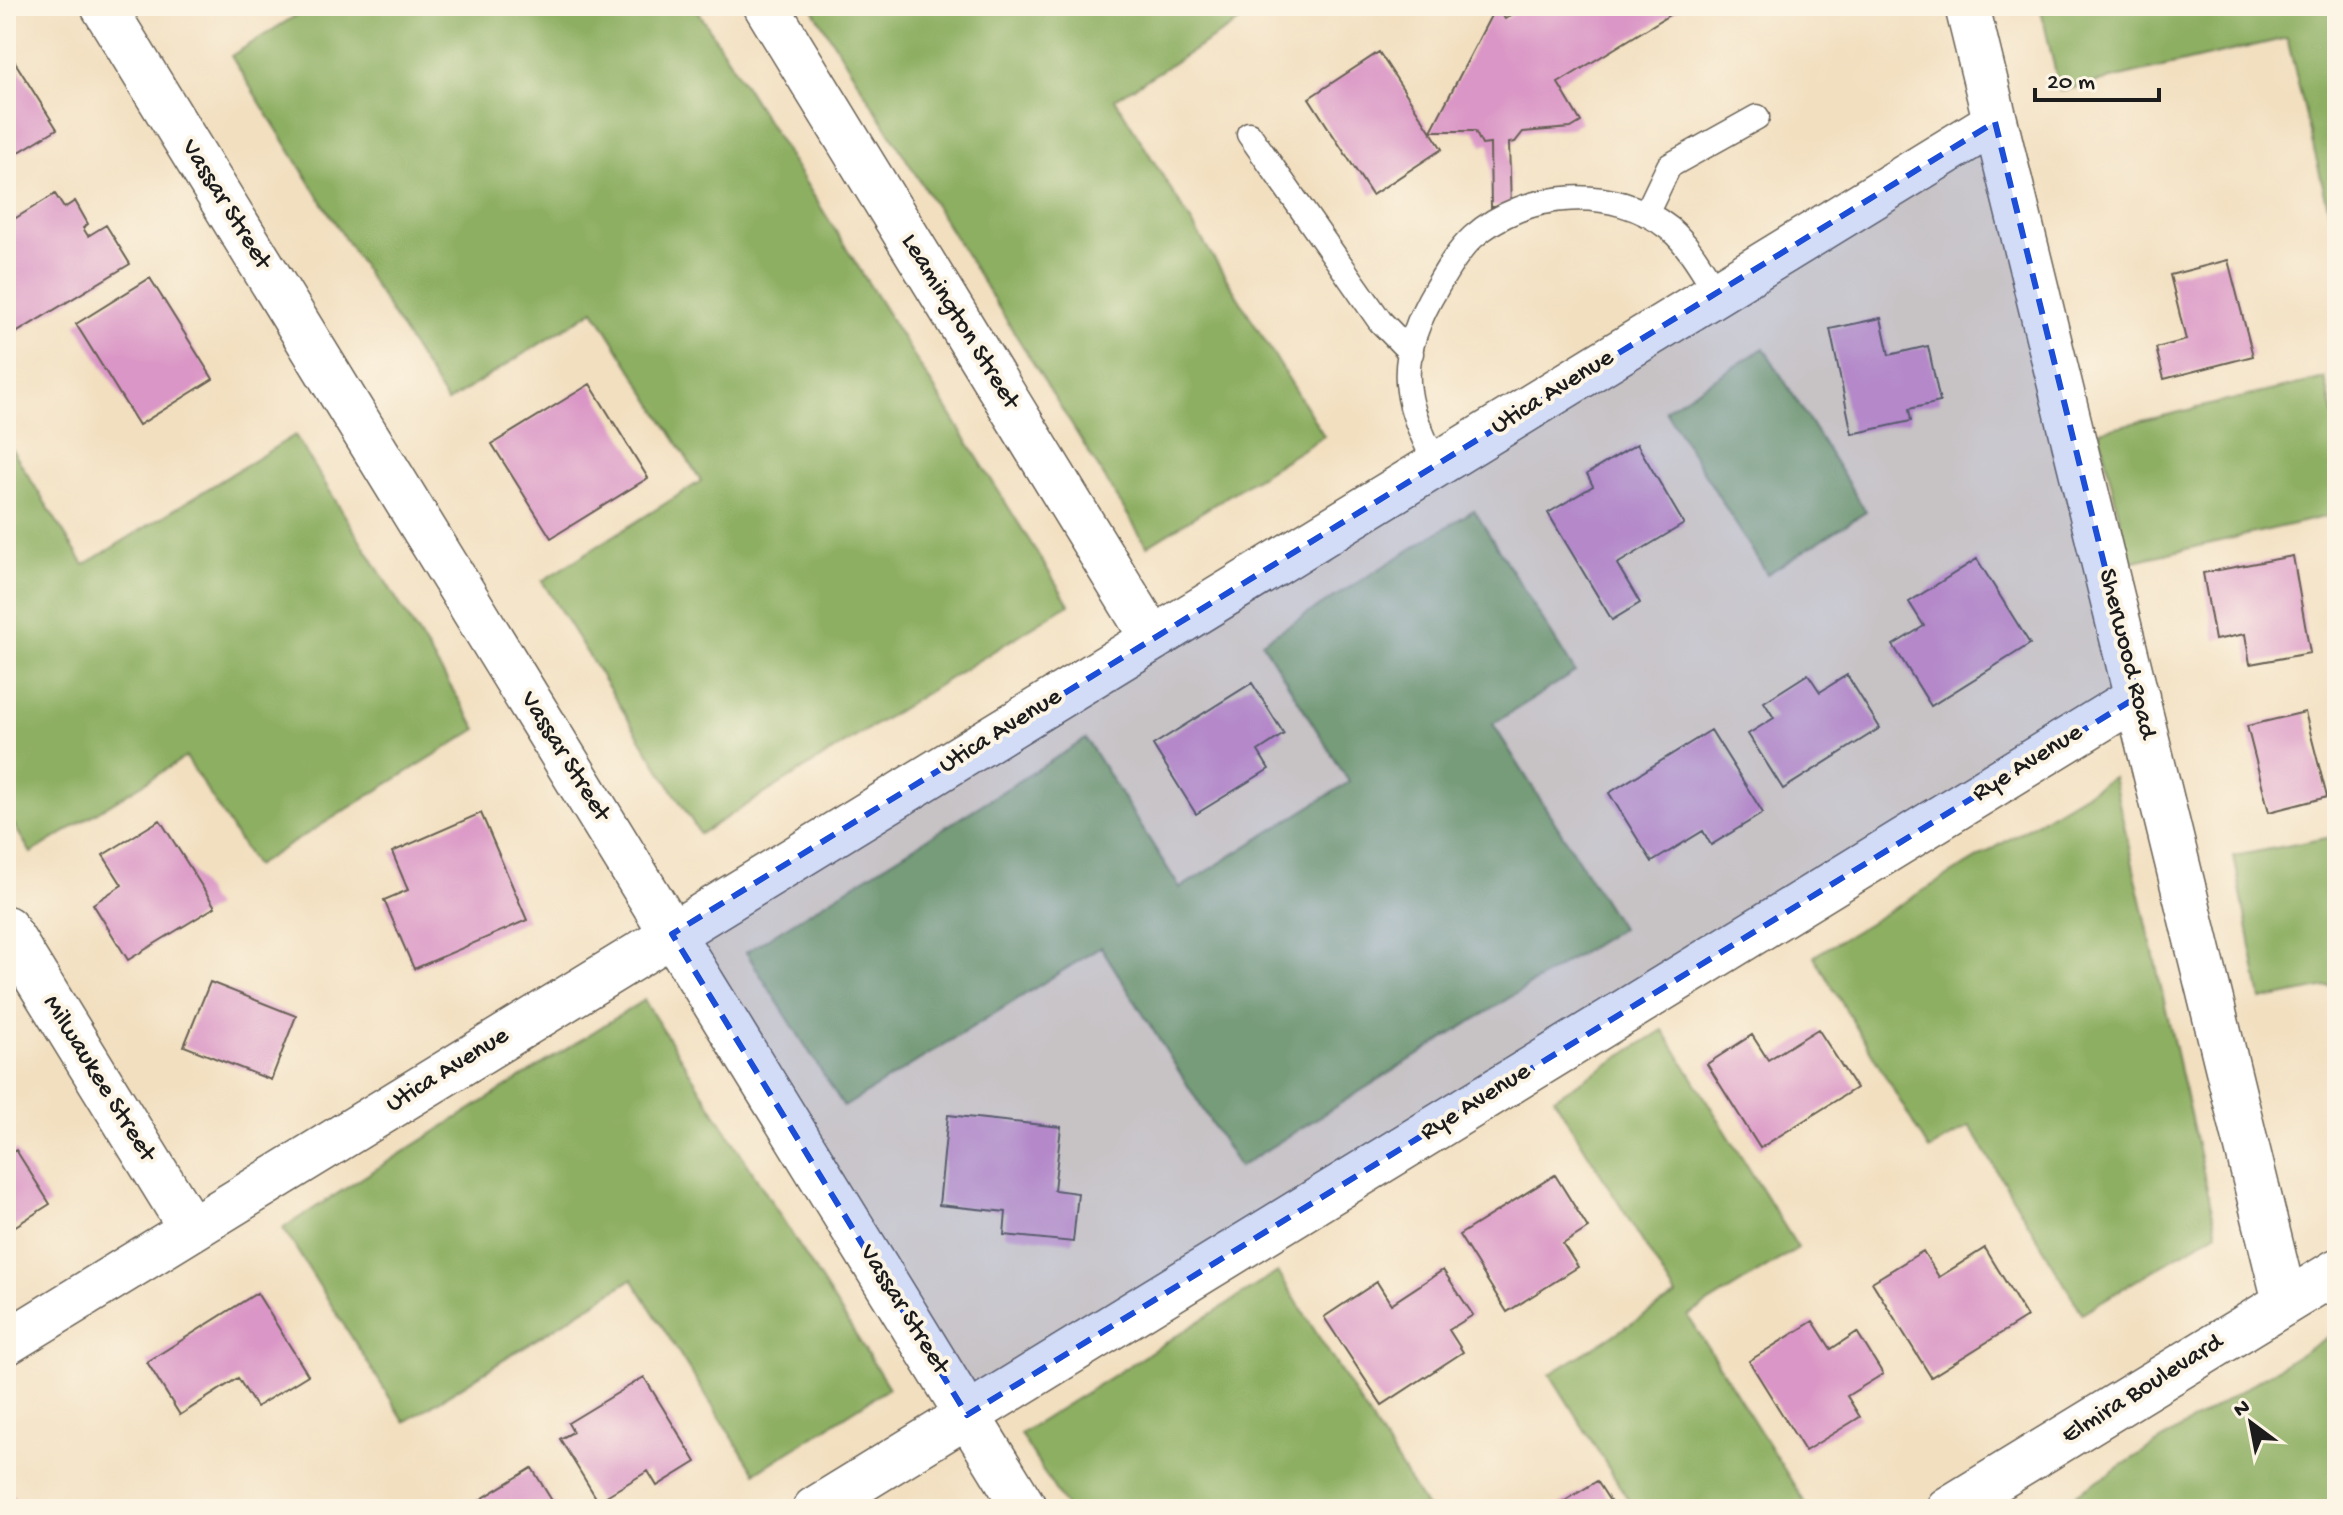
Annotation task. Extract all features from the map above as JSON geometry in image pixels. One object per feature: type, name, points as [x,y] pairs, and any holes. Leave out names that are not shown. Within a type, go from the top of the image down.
[{"type":"street","name":"Vassar Street","points":[[103,6],[1025,1509]]},
{"type":"street","name":"Leamington Street","points":[[766,6],[1153,639]]},
{"type":"street","name":"Sherwood Road","points":[[1967,6],[2285,1302]]},
{"type":"street","name":"Utica Avenue","points":[[6,1343],[1995,122]]},
{"type":"street","name":"Rye Avenue","points":[[815,1509],[2137,697]]},
{"type":"street","name":"Milwaukee Street","points":[[6,928],[191,1229]]},
{"type":"street","name":"Elmira Boulevard","points":[[1948,1509],[2337,1271]]},
{"type":"lane","points":[[1646,214],[1669,166],[1757,117]]},
{"type":"lane","points":[[1249,134],[1380,321],[1411,353]]},
{"type":"lane","points":[[1436,465],[1409,391],[1415,333],[1446,273],[1471,239],[1492,222],[1516,210],[1549,201],[1576,198],[1613,201],[1646,214],[1671,230],[1692,254],[1717,293]]},
{"type":"highlighted area","points":[[1995,122],[2137,697],[967,1415],[672,934]]},
{"type":"green space","points":[[311,6],[695,6],[1069,604],[700,834],[542,581],[701,481],[594,310],[447,402],[231,56]]},
{"type":"green space","points":[[811,6],[1265,6],[1115,99],[1324,436],[1147,546]]},
{"type":"green space","points":[[2040,6],[2337,6],[2337,244],[2287,38],[2060,91]]},
{"type":"green space","points":[[1764,348],[1866,512],[1767,574],[1665,410]]},
{"type":"green space","points":[[2325,378],[2337,430],[2337,514],[2130,562],[2099,431]]},
{"type":"green space","points":[[295,435],[477,729],[255,866],[186,757],[31,853],[6,812],[6,440],[84,565]]},
{"type":"green space","points":[[1474,510],[1575,672],[1493,724],[1621,928],[1239,1167],[1101,947],[844,1107],[746,952],[1086,739],[1180,888],[1349,782],[1262,642]]},
{"type":"green space","points":[[2113,777],[2217,1232],[2082,1313],[1970,1126],[1929,1150],[1814,956]]},
{"type":"green space","points":[[2337,836],[2337,985],[2261,1000],[2234,856]]},
{"type":"green space","points":[[644,1000],[889,1388],[755,1473],[632,1279],[405,1422],[283,1228]]},
{"type":"green space","points":[[1663,1030],[1798,1248],[1688,1316],[1809,1509],[1634,1509],[1550,1374],[1676,1296],[1554,1098]]},
{"type":"green space","points":[[1278,1272],[1427,1509],[1067,1509],[1020,1434]]},
{"type":"green space","points":[[2337,1331],[2337,1509],[2052,1509]]},
{"type":"building","points":[[1496,6],[1505,19],[1526,6],[1684,6],[1558,83],[1581,122],[1571,128],[1523,132],[1515,142],[1509,143],[1511,206],[1491,207],[1490,144],[1482,145],[1475,131],[1431,131]]},
{"type":"building","points":[[6,48],[57,129],[6,160]]},
{"type":"building","points":[[1379,52],[1442,149],[1372,195],[1309,98]]},
{"type":"building","points":[[55,194],[64,208],[75,201],[88,224],[83,228],[88,236],[106,225],[130,264],[14,334],[6,320],[6,292],[15,287],[6,273],[12,269],[6,259],[6,224]]},
{"type":"building","points":[[2228,260],[2253,356],[2164,379],[2156,348],[2186,340],[2170,275]]},
{"type":"building","points":[[150,278],[213,379],[139,425],[76,324]]},
{"type":"building","points":[[1881,318],[1889,355],[1928,346],[1940,402],[1909,409],[1911,421],[1852,434],[1830,329]]},
{"type":"building","points":[[590,384],[648,478],[551,538],[492,444]]},
{"type":"building","points":[[1637,444],[1684,524],[1617,564],[1640,603],[1612,620],[1548,513],[1593,486],[1587,474]]},
{"type":"building","points":[[2293,556],[2310,653],[2250,664],[2245,634],[2215,640],[2203,573]]},
{"type":"building","points":[[1977,559],[2030,644],[1931,706],[1893,645],[1924,626],[1909,602]]},
{"type":"building","points":[[1808,674],[1820,692],[1847,675],[1880,728],[1783,789],[1748,734],[1774,718],[1764,702]]},
{"type":"building","points":[[1252,683],[1284,734],[1258,751],[1269,769],[1196,814],[1153,745]]},
{"type":"building","points":[[2305,712],[2327,797],[2269,812],[2247,726]]},
{"type":"building","points":[[1711,730],[1763,813],[1711,845],[1703,831],[1652,862],[1609,793]]},
{"type":"building","points":[[481,813],[527,920],[414,969],[384,900],[408,890],[392,852]]},
{"type":"building","points":[[160,820],[215,907],[128,960],[93,904],[122,885],[103,855]]},
{"type":"building","points":[[210,982],[296,1016],[271,1080],[184,1046]]},
{"type":"building","points":[[1818,1029],[1856,1088],[1760,1148],[1707,1064],[1752,1035],[1768,1060]]},
{"type":"building","points":[[948,1115],[1061,1127],[1054,1190],[1078,1193],[1073,1242],[1004,1235],[1006,1212],[939,1205]]},
{"type":"building","points":[[16,1150],[50,1204],[6,1232],[6,1156]]},
{"type":"building","points":[[1555,1175],[1588,1228],[1563,1244],[1578,1267],[1507,1312],[1459,1235]]},
{"type":"building","points":[[1985,1248],[2027,1317],[1931,1377],[1872,1282],[1923,1251],[1939,1277]]},
{"type":"building","points":[[1443,1270],[1473,1315],[1449,1330],[1463,1352],[1382,1405],[1324,1317],[1377,1282],[1391,1304]]},
{"type":"building","points":[[257,1293],[308,1375],[256,1407],[238,1378],[180,1415],[147,1362]]},
{"type":"building","points":[[1813,1321],[1831,1349],[1857,1332],[1883,1374],[1847,1396],[1860,1417],[1805,1451],[1749,1361]]},
{"type":"building","points":[[644,1377],[696,1462],[657,1486],[648,1471],[598,1501],[560,1439],[573,1432],[568,1423]]},
{"type":"building","points":[[532,1468],[557,1509],[465,1509]]},
{"type":"building","points":[[1597,1481],[1615,1509],[1552,1509]]},
{"type":"building","points":[[6,1484],[22,1509],[6,1509]]}]
